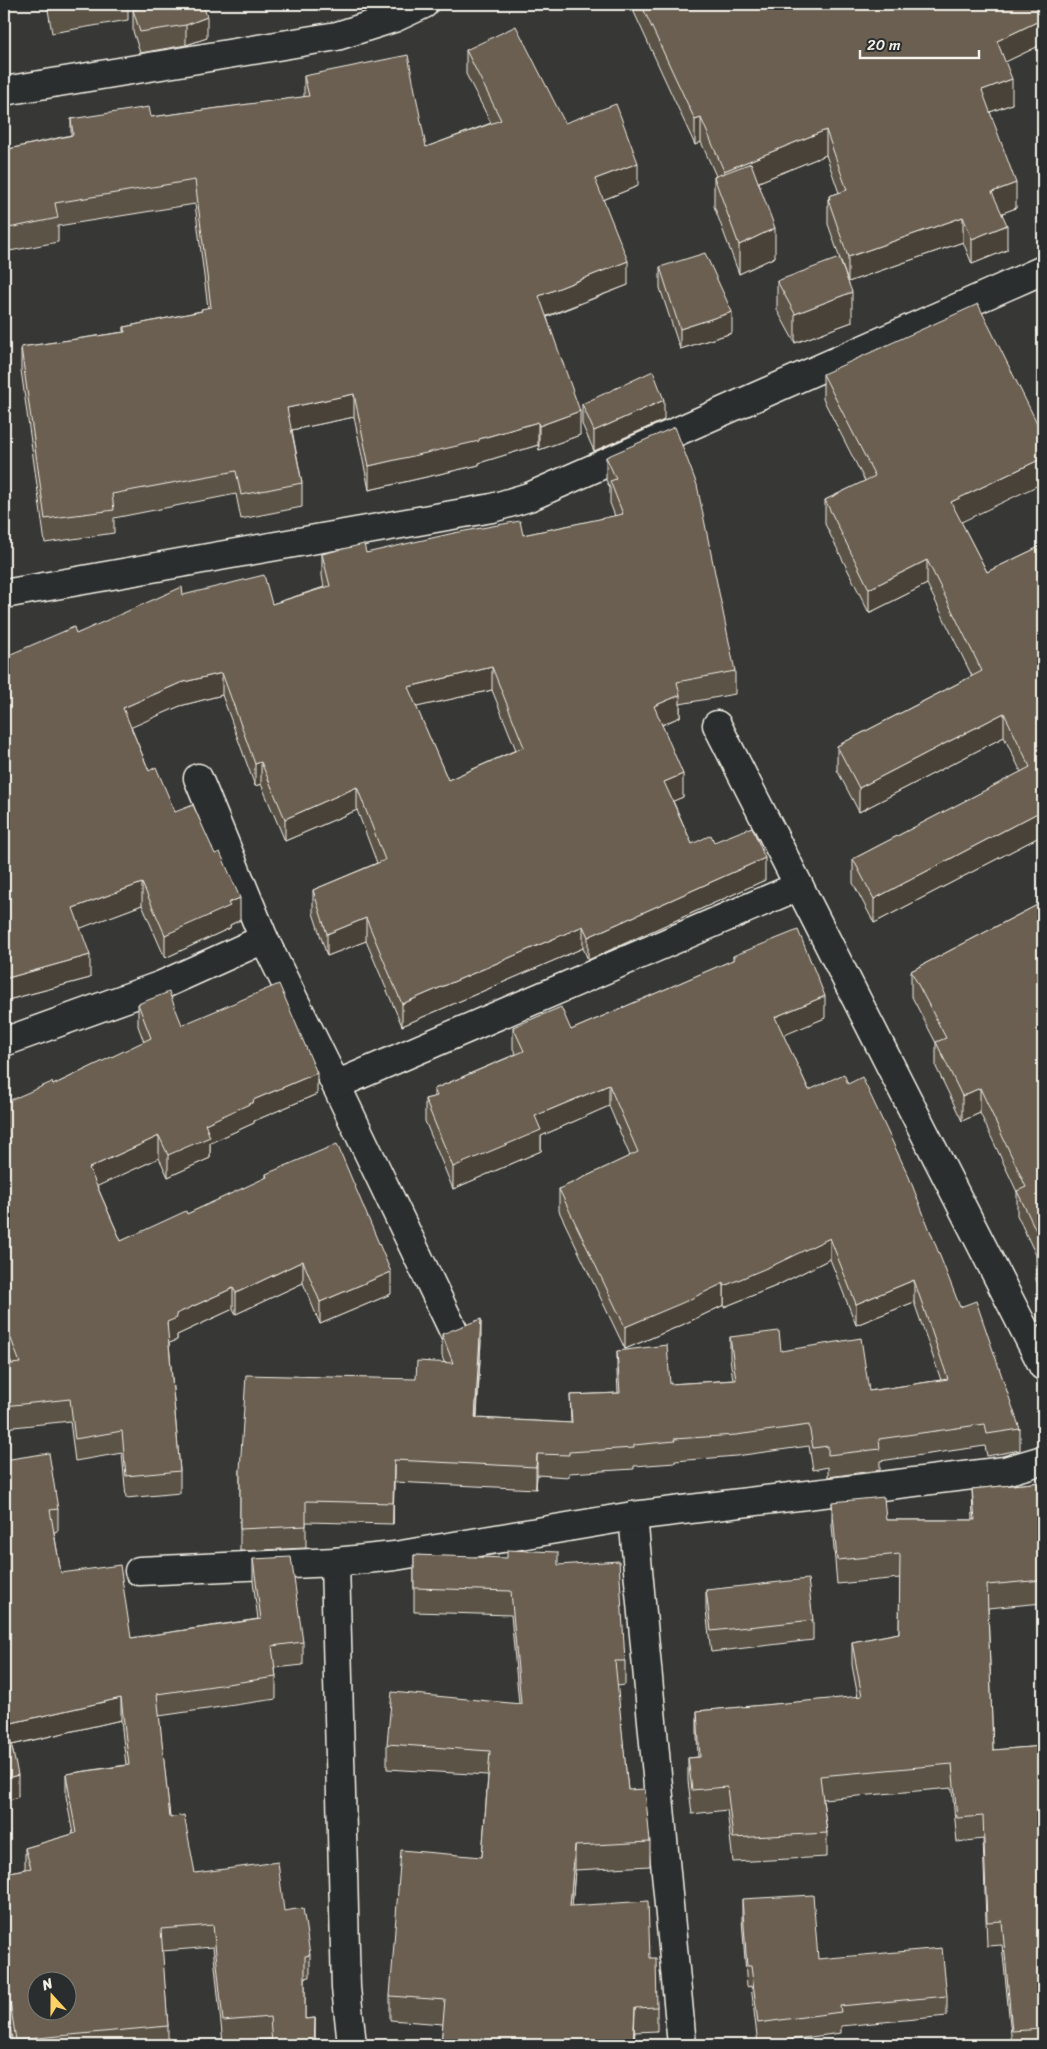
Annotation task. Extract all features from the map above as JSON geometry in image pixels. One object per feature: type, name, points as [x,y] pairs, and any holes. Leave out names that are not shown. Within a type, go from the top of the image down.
[{"type":"street","points":[[4,92],[337,36],[394,18],[424,4]]},
{"type":"street","points":[[4,594],[492,508],[529,497],[1043,270]]},
{"type":"street","points":[[717,725],[1043,1366]]},
{"type":"street","points":[[198,778],[264,939],[455,1334]]},
{"type":"street","points":[[336,1085],[798,886]]},
{"type":"street","points":[[4,1042],[162,985],[264,939]]},
{"type":"street","points":[[139,1571],[335,1562],[395,1556],[633,1516],[1005,1471],[1043,1460]]},
{"type":"street","points":[[633,1516],[682,2045]]},
{"type":"street","points":[[335,1562],[346,1988],[352,2045]]},
{"type":"building","points":[[52,4],[74,4],[52,7]]},
{"type":"building","points":[[152,4],[203,4],[207,17],[186,25],[140,32],[133,10]]},
{"type":"building","points":[[641,4],[1043,4],[1043,19],[997,41],[1012,79],[982,90],[1016,183],[992,192],[1007,225],[972,239],[963,217],[848,257],[828,199],[830,199],[829,196],[847,190],[826,130],[724,171],[701,118],[695,120]]},
{"type":"building","points":[[516,26],[565,123],[616,104],[638,163],[595,179],[628,261],[539,296],[580,411],[539,426],[538,422],[479,439],[479,441],[369,466],[354,394],[287,408],[302,483],[241,495],[236,471],[112,494],[114,510],[45,519],[21,347],[125,332],[124,327],[202,311],[201,309],[211,307],[195,180],[55,203],[58,218],[4,229],[4,150],[73,135],[71,119],[149,107],[151,117],[309,96],[304,76],[408,55],[426,147],[501,120],[466,50]]},
{"type":"building","points":[[751,163],[775,228],[739,245],[714,177]]},
{"type":"building","points":[[705,253],[732,312],[680,329],[660,267]]},
{"type":"building","points":[[839,258],[852,292],[795,314],[777,281]]},
{"type":"building","points":[[978,304],[1043,435],[1043,458],[951,502],[987,572],[1043,545],[1043,810],[874,899],[853,859],[1030,767],[1004,713],[859,788],[837,746],[982,671],[927,560],[869,589],[825,500],[875,476],[823,374]]},
{"type":"building","points":[[653,371],[664,400],[594,431],[582,404]]},
{"type":"building","points":[[675,427],[697,485],[735,671],[677,682],[680,695],[654,706],[683,774],[664,782],[692,844],[711,835],[714,842],[752,827],[765,858],[588,937],[583,926],[402,1004],[366,918],[327,934],[313,890],[385,860],[357,787],[285,819],[261,762],[255,764],[222,673],[180,683],[123,708],[149,771],[156,767],[175,812],[193,805],[215,854],[220,852],[240,898],[228,903],[230,906],[165,935],[142,883],[73,908],[90,955],[4,979],[4,657],[74,627],[76,634],[182,587],[183,595],[264,575],[272,604],[330,586],[322,554],[364,544],[366,553],[454,533],[520,521],[523,535],[623,514],[610,481],[616,479],[606,457]],"holes":[[[492,667],[524,747],[448,780],[408,687]]]},
{"type":"building","points":[[1043,902],[1043,1245],[1017,1191],[1026,1187],[980,1088],[962,1096],[936,1042],[946,1038],[911,971]]},
{"type":"building","points":[[798,930],[825,996],[775,1017],[809,1090],[844,1074],[848,1084],[862,1077],[909,1177],[960,1307],[976,1301],[1020,1429],[987,1434],[985,1424],[879,1439],[880,1449],[828,1455],[828,1446],[813,1448],[809,1425],[736,1435],[674,1439],[675,1441],[634,1445],[634,1448],[569,1452],[569,1455],[537,1454],[536,1467],[394,1460],[393,1503],[306,1501],[306,1526],[240,1529],[240,1470],[246,1375],[416,1379],[417,1361],[453,1363],[442,1334],[481,1319],[475,1418],[572,1423],[570,1395],[620,1393],[617,1351],[667,1345],[670,1384],[736,1380],[730,1337],[779,1331],[781,1351],[861,1338],[869,1391],[948,1379],[914,1280],[856,1304],[830,1238],[776,1264],[724,1286],[724,1283],[625,1327],[559,1189],[638,1152],[609,1085],[535,1116],[541,1130],[453,1167],[425,1099],[437,1096],[434,1089],[524,1051],[513,1027],[561,1007],[571,1030],[735,959],[733,956]]},
{"type":"building","points":[[279,984],[317,1073],[253,1100],[254,1102],[205,1124],[210,1137],[168,1155],[159,1136],[89,1168],[121,1241],[186,1211],[187,1214],[267,1177],[266,1174],[337,1144],[391,1272],[320,1302],[303,1261],[236,1293],[233,1288],[176,1314],[177,1318],[167,1322],[180,1471],[126,1476],[122,1431],[75,1439],[70,1399],[4,1406],[4,1365],[20,1363],[4,1320],[4,1103],[52,1082],[53,1085],[151,1038],[138,1004],[169,992],[182,1025]]},
{"type":"building","points":[[1043,1252],[1043,1270],[1036,1255]]},
{"type":"building","points":[[49,1453],[58,1509],[50,1510],[61,1573],[120,1565],[131,1638],[261,1619],[253,1559],[291,1557],[303,1642],[272,1646],[276,1677],[157,1694],[170,1818],[184,1815],[195,1873],[278,1862],[284,1911],[303,1908],[310,1955],[305,1956],[305,2019],[315,2018],[314,2045],[272,2045],[270,2017],[223,2021],[213,1925],[161,1929],[168,2026],[16,2040],[4,1966],[4,1873],[31,1868],[25,1848],[76,1833],[66,1774],[129,1765],[121,1698],[7,1724],[18,1775],[4,1779],[4,1460]]},
{"type":"building","points":[[1043,1482],[1043,1580],[987,1585],[993,1750],[1043,1746],[1043,1810],[1039,1811],[1043,1930],[1043,2029],[1012,2031],[1002,1921],[987,1922],[983,1816],[957,1818],[952,1764],[820,1776],[827,1833],[733,1838],[727,1787],[692,1790],[688,1758],[700,1757],[697,1711],[862,1696],[852,1642],[899,1633],[900,1554],[837,1560],[832,1502],[884,1497],[886,1520],[975,1520],[972,1489]]},
{"type":"building","points":[[507,1550],[558,1552],[558,1565],[619,1561],[625,1661],[615,1661],[628,1790],[645,1789],[650,1842],[575,1846],[570,1906],[648,1901],[650,1958],[656,1958],[657,2007],[635,2008],[633,2045],[441,2045],[445,2000],[390,1996],[401,1850],[482,1857],[490,1751],[387,1744],[392,1692],[521,1704],[511,1591],[414,1588],[414,1555],[507,1558]]},
{"type":"building","points":[[808,1579],[813,1620],[711,1631],[706,1590]]},
{"type":"building","points":[[813,1895],[818,1959],[942,1948],[947,1996],[840,2006],[841,2012],[758,2023],[751,1966],[747,1966],[742,1899]]}]
